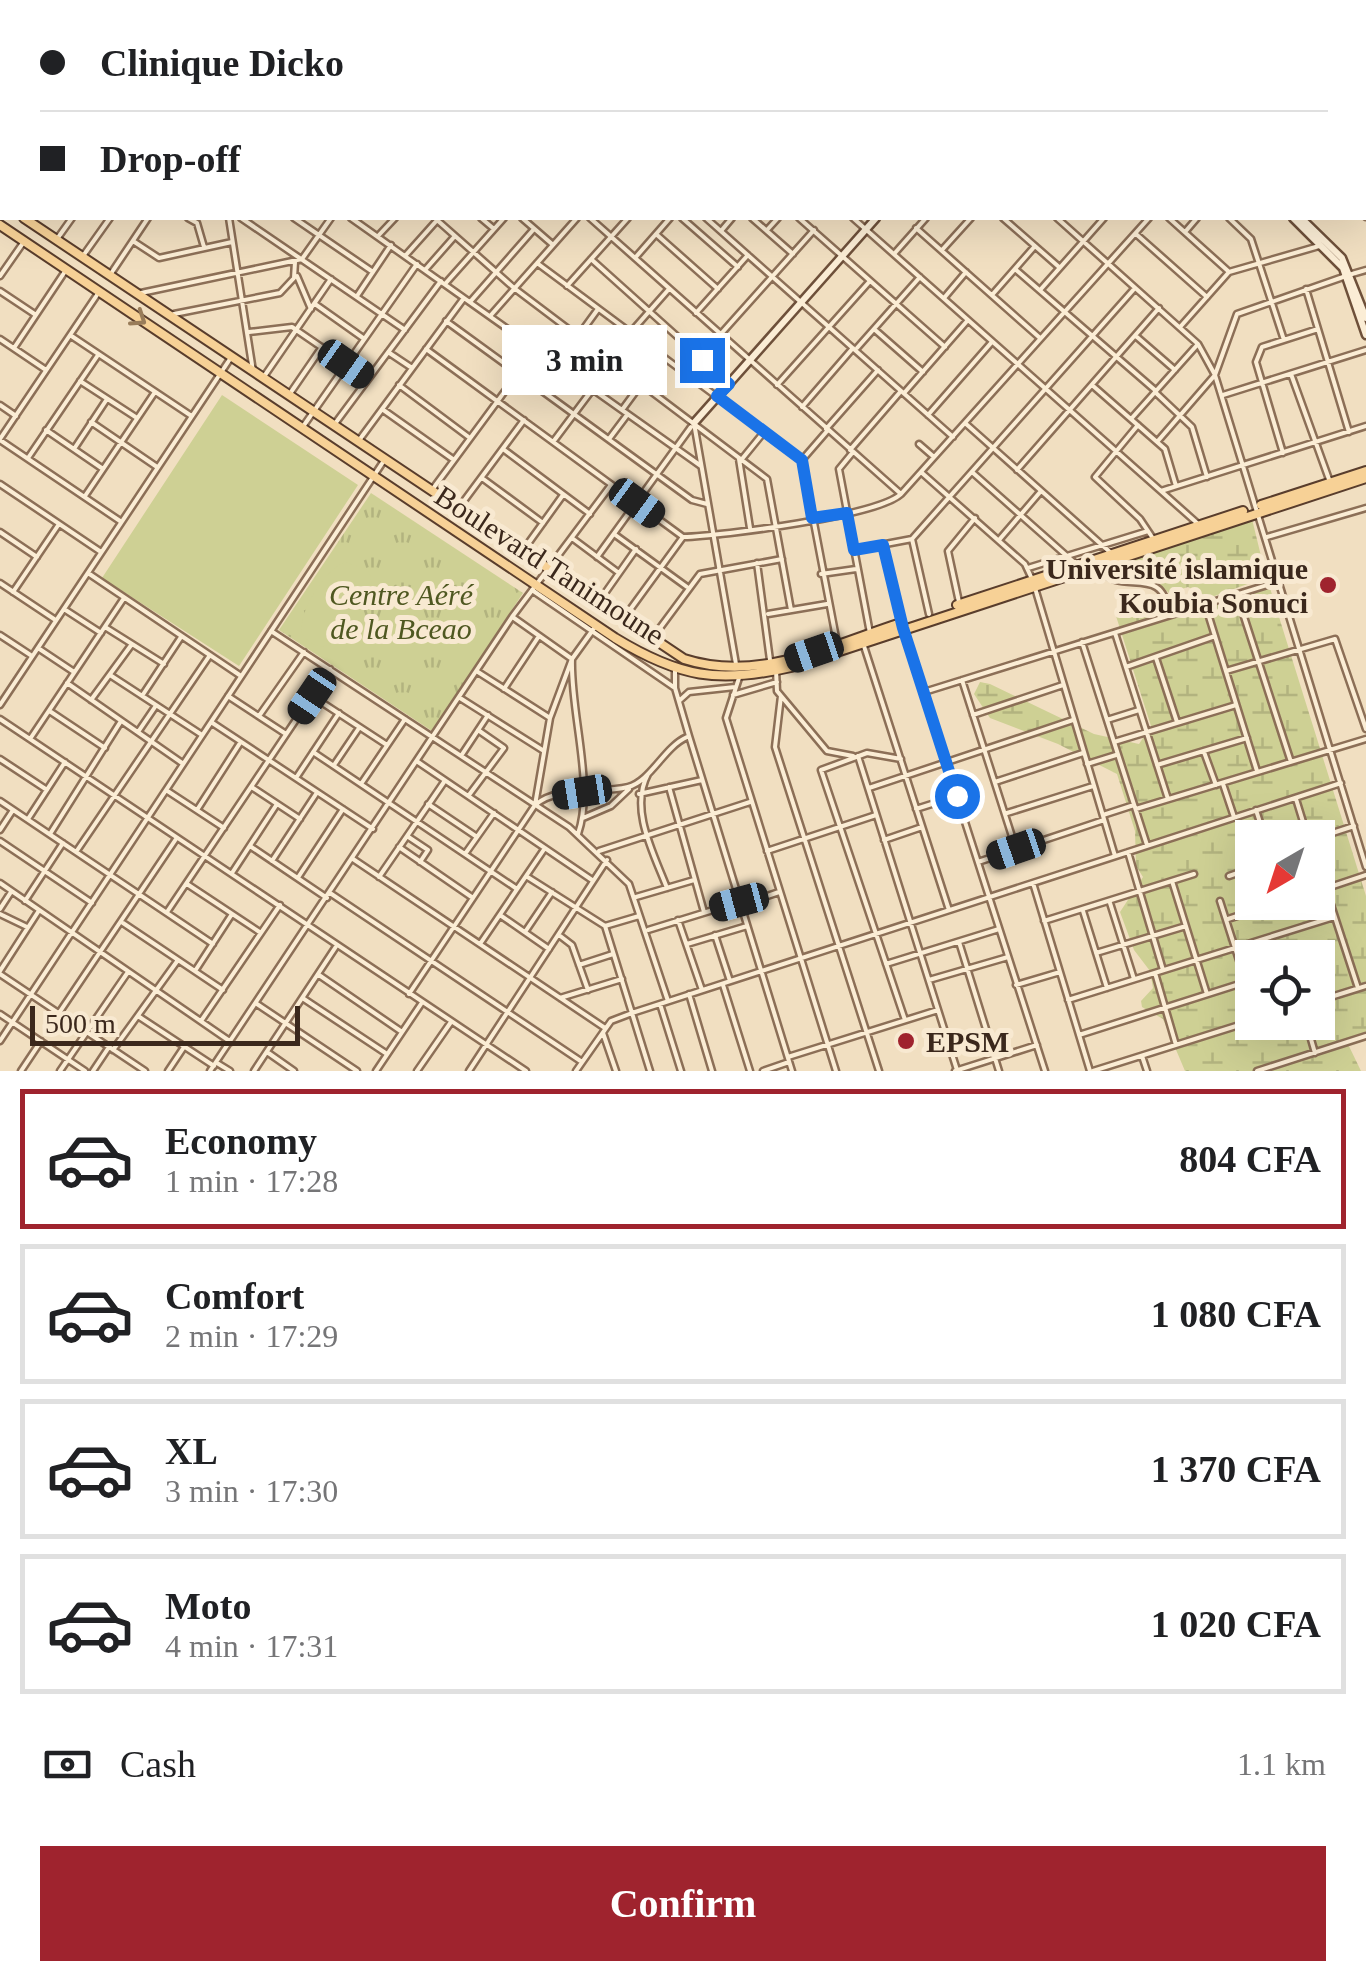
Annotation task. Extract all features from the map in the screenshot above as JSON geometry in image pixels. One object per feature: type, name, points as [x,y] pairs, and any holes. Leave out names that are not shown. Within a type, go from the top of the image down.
[{"type":"main road","name":"Boulevard Tanimoune","points":[[27,220],[651,640],[684,659],[738,678]]},
{"type":"main road","name":"Boulevard Tanimoune","points":[[0,225],[594,628],[675,669],[738,678],[863,642],[960,604],[1098,565],[1330,482],[1366,475]]},
{"type":"main road","name":"Boulevard Tanimoune","points":[[773,668],[1199,525],[1366,475]]},
{"type":"street","points":[[57,239],[71,220]]},
{"type":"street","points":[[83,256],[109,220]]},
{"type":"street","points":[[110,275],[147,220]]},
{"type":"street","points":[[191,220],[197,224],[204,248]]},
{"type":"street","points":[[229,220],[254,371]]},
{"type":"street","points":[[244,220],[404,330]]},
{"type":"street","points":[[297,220],[373,272]]},
{"type":"street","points":[[138,294],[302,259],[329,220]]},
{"type":"street","points":[[353,220],[701,466]]},
{"type":"street","points":[[378,236],[391,220]]},
{"type":"street","points":[[405,256],[437,220]]},
{"type":"street","points":[[439,220],[514,288],[769,481],[791,610]]},
{"type":"street","points":[[483,220],[494,229]]},
{"type":"street","points":[[334,425],[404,330],[502,220]]},
{"type":"street","points":[[524,220],[553,245]]},
{"type":"street","points":[[490,316],[572,220]]},
{"type":"street","points":[[592,220],[901,494]]},
{"type":"street","points":[[567,286],[626,220]]},
{"type":"street","points":[[635,258],[668,220]]},
{"type":"street","points":[[684,220],[738,267]]},
{"type":"street","points":[[708,220],[953,437]]},
{"type":"street","points":[[720,231],[730,220]]},
{"type":"street","points":[[754,220],[793,254]]},
{"type":"street","points":[[766,230],[776,220]]},
{"type":"street","points":[[802,220],[945,346]]},
{"type":"street","points":[[855,220],[1199,525]]},
{"type":"street","points":[[597,557],[694,423],[874,220]]},
{"type":"street","points":[[894,254],[924,220]]},
{"type":"street","points":[[942,250],[969,220]]},
{"type":"street","points":[[1006,220],[1060,268]]},
{"type":"street","points":[[1011,224],[1015,220]]},
{"type":"street","points":[[1059,220],[1198,344],[1215,375],[1366,867]]},
{"type":"street","points":[[1040,290],[1102,220]]},
{"type":"street","points":[[623,620],[683,538],[889,504],[1146,220]]},
{"type":"street","points":[[1171,220],[1229,272]]},
{"type":"street","points":[[1185,232],[1195,220]]},
{"type":"street","points":[[1231,220],[1250,236],[1284,340]]},
{"type":"street","points":[[1298,220],[1348,271],[1366,316]]},
{"type":"street","points":[[1298,220],[1348,271],[1366,335]]},
{"type":"street","points":[[358,441],[446,322],[534,228]]},
{"type":"street","points":[[916,228],[1040,338]]},
{"type":"street","points":[[720,335],[814,230]]},
{"type":"street","points":[[1135,233],[1207,297]]},
{"type":"street","points":[[656,234],[718,288]]},
{"type":"street","points":[[425,270],[455,236]]},
{"type":"street","points":[[133,241],[158,258],[232,242]]},
{"type":"street","points":[[0,276],[24,242]]},
{"type":"street","points":[[1180,327],[1229,272],[1323,245]]},
{"type":"street","points":[[356,297],[391,246]]},
{"type":"street","points":[[992,294],[1035,246]]},
{"type":"street","points":[[696,313],[748,255]]},
{"type":"street","points":[[590,259],[729,384]]},
{"type":"street","points":[[295,261],[296,274],[313,306],[363,338]]},
{"type":"street","points":[[537,263],[802,460],[837,644]]},
{"type":"street","points":[[302,428],[416,264]]},
{"type":"street","points":[[1015,268],[1192,427],[1207,477]]},
{"type":"street","points":[[14,348],[66,270]]},
{"type":"street","points":[[1157,442],[1215,375],[1237,314],[1348,271],[1366,270]]},
{"type":"street","points":[[944,298],[966,272]]},
{"type":"street","points":[[169,315],[280,293],[296,274]]},
{"type":"street","points":[[802,407],[920,277]]},
{"type":"street","points":[[262,378],[331,279]]},
{"type":"street","points":[[777,385],[870,281]]},
{"type":"street","points":[[854,550],[912,539],[1135,288]]},
{"type":"street","points":[[630,332],[669,289]]},
{"type":"street","points":[[1306,289],[1349,432]]},
{"type":"street","points":[[0,291],[36,315]]},
{"type":"street","points":[[99,292],[0,439],[121,522]]},
{"type":"street","points":[[1017,470],[1159,308]]},
{"type":"street","points":[[558,364],[598,309]]},
{"type":"street","points":[[870,633],[839,469],[968,320]]},
{"type":"street","points":[[446,322],[694,501],[709,505]]},
{"type":"street","points":[[248,332],[287,326],[368,379]]},
{"type":"street","points":[[1283,453],[1255,364],[1260,351],[1318,329]]},
{"type":"street","points":[[874,330],[923,372]]},
{"type":"street","points":[[70,334],[191,416]]},
{"type":"street","points":[[1135,336],[1174,370]]},
{"type":"street","points":[[0,339],[46,370]]},
{"type":"street","points":[[928,415],[993,342]]},
{"type":"street","points":[[1131,419],[1198,344]]},
{"type":"street","points":[[289,394],[322,347]]},
{"type":"street","points":[[432,490],[536,348]]},
{"type":"street","points":[[426,349],[683,538]]},
{"type":"street","points":[[1224,395],[1366,350]]},
{"type":"street","points":[[388,352],[412,368]]},
{"type":"street","points":[[28,458],[98,354]]},
{"type":"street","points":[[0,704],[231,356]]},
{"type":"street","points":[[622,410],[662,356]]},
{"type":"street","points":[[802,460],[878,370]]},
{"type":"street","points":[[1291,374],[1330,482]]},
{"type":"street","points":[[80,381],[137,418]]},
{"type":"street","points":[[399,385],[470,438]]},
{"type":"street","points":[[1092,385],[1165,450],[1176,486]]},
{"type":"street","points":[[553,442],[593,389]]},
{"type":"street","points":[[85,496],[155,392]]},
{"type":"street","points":[[74,449],[107,398]]},
{"type":"street","points":[[0,405],[16,416]]},
{"type":"street","points":[[382,408],[454,460]]},
{"type":"street","points":[[609,440],[628,414]]},
{"type":"street","points":[[458,509],[524,420]]},
{"type":"street","points":[[91,422],[158,467]]},
{"type":"street","points":[[694,423],[738,678],[726,718],[836,1071]]},
{"type":"street","points":[[965,423],[1112,554]]},
{"type":"street","points":[[1138,425],[1095,477],[1149,530],[1154,540]]},
{"type":"street","points":[[1160,491],[1366,426]]},
{"type":"street","points":[[46,430],[103,469]]},
{"type":"street","points":[[740,458],[764,432]]},
{"type":"street","points":[[919,444],[934,457]]},
{"type":"street","points":[[502,449],[590,514]]},
{"type":"street","points":[[740,458],[750,528]]},
{"type":"street","points":[[0,1042],[385,459]]},
{"type":"street","points":[[921,472],[1028,568],[1116,856]]},
{"type":"street","points":[[972,472],[1076,566]]},
{"type":"street","points":[[481,477],[542,523]]},
{"type":"street","points":[[0,484],[101,552]]},
{"type":"street","points":[[213,1066],[512,618],[612,484]]},
{"type":"street","points":[[999,540],[1041,490]]},
{"type":"street","points":[[522,552],[564,494]]},
{"type":"street","points":[[1267,537],[1366,508]]},
{"type":"street","points":[[960,604],[948,551],[975,518]]},
{"type":"street","points":[[14,592],[59,524]]},
{"type":"street","points":[[1028,568],[1149,530]]},
{"type":"street","points":[[0,532],[37,557]]},
{"type":"street","points":[[614,534],[689,588]]},
{"type":"street","points":[[572,538],[618,573]]},
{"type":"street","points":[[912,539],[929,614]]},
{"type":"street","points":[[883,545],[902,625],[1044,1071]]},
{"type":"street","points":[[598,602],[636,549]]},
{"type":"street","points":[[651,640],[700,574],[783,559]]},
{"type":"street","points":[[757,564],[781,696],[827,751],[858,756]]},
{"type":"street","points":[[1098,565],[1108,578],[1156,586],[1168,599],[1170,615]]},
{"type":"street","points":[[821,574],[856,569]]},
{"type":"street","points":[[88,573],[241,676]]},
{"type":"street","points":[[924,692],[1280,581]]},
{"type":"street","points":[[0,583],[56,620]]},
{"type":"street","points":[[1236,594],[1291,762]]},
{"type":"street","points":[[30,738],[124,598]]},
{"type":"street","points":[[766,614],[827,604]]},
{"type":"street","points":[[1205,604],[1257,772]]},
{"type":"street","points":[[64,608],[100,632]]},
{"type":"street","points":[[512,618],[572,659]]},
{"type":"street","points":[[104,626],[164,664]]},
{"type":"street","points":[[535,805],[550,718],[572,659],[594,628],[675,688]]},
{"type":"street","points":[[272,630],[578,834],[607,860],[636,898],[668,1001]]},
{"type":"street","points":[[1114,632],[1168,800]]},
{"type":"street","points":[[0,635],[32,656]]},
{"type":"street","points":[[504,689],[539,636]]},
{"type":"street","points":[[1126,668],[1215,636]]},
{"type":"street","points":[[142,696],[182,637]]},
{"type":"street","points":[[1226,671],[1338,640],[1366,729]]},
{"type":"street","points":[[863,642],[949,910]]},
{"type":"street","points":[[1082,642],[1148,846]]},
{"type":"street","points":[[91,700],[132,644]]},
{"type":"street","points":[[38,648],[74,672]]},
{"type":"street","points":[[259,716],[304,652]]},
{"type":"street","points":[[76,852],[210,655]]},
{"type":"street","points":[[1156,658],[1177,722]]},
{"type":"street","points":[[572,659],[583,818],[578,834]]},
{"type":"street","points":[[167,912],[330,669]]},
{"type":"street","points":[[675,669],[678,700],[792,1071]]},
{"type":"street","points":[[477,672],[550,718]]},
{"type":"street","points":[[110,675],[202,735]]},
{"type":"street","points":[[678,700],[689,692],[738,678]]},
{"type":"street","points":[[962,680],[1016,849]]},
{"type":"street","points":[[733,695],[776,682]]},
{"type":"street","points":[[67,683],[184,764]]},
{"type":"street","points":[[974,715],[1063,686]]},
{"type":"street","points":[[228,696],[286,734]]},
{"type":"street","points":[[312,696],[386,746]]},
{"type":"street","points":[[781,696],[775,747],[879,1071]]},
{"type":"street","points":[[460,698],[544,750]]},
{"type":"street","points":[[138,732],[156,705]]},
{"type":"street","points":[[1114,742],[1236,705]]},
{"type":"street","points":[[1107,720],[1139,710]]},
{"type":"street","points":[[48,711],[105,748]]},
{"type":"street","points":[[296,778],[339,713]]},
{"type":"street","points":[[461,756],[488,716]]},
{"type":"street","points":[[361,784],[405,718]]},
{"type":"street","points":[[0,720],[526,1071]]},
{"type":"street","points":[[868,788],[1073,720]]},
{"type":"street","points":[[50,834],[121,721]]},
{"type":"street","points":[[211,722],[373,829]]},
{"type":"street","points":[[334,765],[360,727]]},
{"type":"street","points":[[468,796],[504,748],[478,730]]},
{"type":"street","points":[[583,818],[611,806],[673,744],[689,736]]},
{"type":"street","points":[[1157,764],[1247,738]]},
{"type":"street","points":[[978,862],[1135,807],[1366,738]]},
{"type":"street","points":[[197,810],[240,742]]},
{"type":"street","points":[[1203,751],[1234,817]]},
{"type":"street","points":[[313,752],[517,889]]},
{"type":"street","points":[[901,759],[876,752],[821,770],[905,1020]]},
{"type":"street","points":[[995,782],[1084,753]]},
{"type":"street","points":[[1087,764],[1118,754]]},
{"type":"street","points":[[858,756],[956,1071],[1036,1045]]},
{"type":"street","points":[[0,759],[47,790]]},
{"type":"street","points":[[28,820],[65,762]]},
{"type":"street","points":[[418,762],[594,881]]},
{"type":"street","points":[[654,766],[640,794],[647,836],[666,888]]},
{"type":"street","points":[[379,877],[444,780]]},
{"type":"street","points":[[640,794],[702,780]]},
{"type":"street","points":[[576,1071],[604,1029],[632,1013],[1340,783]]},
{"type":"street","points":[[1005,814],[1093,786]]},
{"type":"street","points":[[252,787],[300,819]]},
{"type":"street","points":[[409,994],[535,805],[544,798],[630,787]]},
{"type":"street","points":[[669,787],[704,912]]},
{"type":"street","points":[[166,790],[224,828]]},
{"type":"street","points":[[272,861],[316,792]]},
{"type":"street","points":[[916,810],[957,796]]},
{"type":"street","points":[[1296,798],[1303,820]]},
{"type":"street","points":[[0,801],[213,944]]},
{"type":"street","points":[[598,852],[750,802]]},
{"type":"street","points":[[232,873],[277,804]]},
{"type":"street","points":[[428,804],[478,837]]},
{"type":"street","points":[[298,878],[342,809]]},
{"type":"street","points":[[0,830],[14,810]]},
{"type":"street","points":[[1256,810],[1260,820]]},
{"type":"street","points":[[466,854],[494,813]]},
{"type":"street","points":[[766,851],[876,815]]},
{"type":"street","points":[[1335,832],[1354,826]]},
{"type":"street","points":[[884,840],[922,827]]},
{"type":"street","points":[[407,836],[428,850],[420,862]]},
{"type":"street","points":[[59,1014],[178,837]]},
{"type":"street","points":[[1358,842],[1366,840]]},
{"type":"street","points":[[0,841],[92,903]]},
{"type":"street","points":[[25,900],[63,843]]},
{"type":"street","points":[[250,846],[582,1062]]},
{"type":"street","points":[[399,847],[473,898]]},
{"type":"street","points":[[480,944],[545,848]]},
{"type":"street","points":[[1128,852],[1163,970]]},
{"type":"street","points":[[353,860],[604,1029],[616,1071]]},
{"type":"street","points":[[469,1071],[607,860]]},
{"type":"street","points":[[1044,921],[1194,874]]},
{"type":"street","points":[[1228,876],[1235,874]]},
{"type":"street","points":[[1335,885],[1366,875]]},
{"type":"street","points":[[526,876],[605,926],[650,1071]]},
{"type":"street","points":[[636,898],[694,880]]},
{"type":"street","points":[[1172,881],[1207,994]]},
{"type":"street","points":[[0,883],[231,1042]]},
{"type":"street","points":[[1032,883],[1092,1071],[1235,1026]]},
{"type":"street","points":[[187,884],[261,933]]},
{"type":"street","points":[[12,891],[0,912],[27,928]]},
{"type":"street","points":[[525,932],[552,892]]},
{"type":"street","points":[[646,930],[779,892]]},
{"type":"street","points":[[1110,900],[1134,979]]},
{"type":"street","points":[[1068,1000],[1235,948],[1220,902]]},
{"type":"street","points":[[201,1021],[280,905]]},
{"type":"street","points":[[1082,909],[1107,988]]},
{"type":"street","points":[[39,910],[0,972],[145,1071]]},
{"type":"street","points":[[195,971],[232,914]]},
{"type":"street","points":[[500,915],[550,949]]},
{"type":"street","points":[[605,926],[641,915]]},
{"type":"street","points":[[1226,920],[1235,917]]},
{"type":"street","points":[[678,920],[702,990]]},
{"type":"street","points":[[1261,940],[1327,920]]},
{"type":"street","points":[[1335,920],[1358,988]]},
{"type":"street","points":[[122,922],[223,990]]},
{"type":"street","points":[[687,944],[747,926]]},
{"type":"street","points":[[1096,954],[1186,926]]},
{"type":"street","points":[[886,964],[999,929]]},
{"type":"street","points":[[559,935],[572,945],[588,990]]},
{"type":"street","points":[[715,935],[730,981]]},
{"type":"street","points":[[959,942],[999,1071]]},
{"type":"street","points":[[254,1071],[337,945]]},
{"type":"street","points":[[579,965],[614,954]]},
{"type":"street","points":[[929,980],[1008,957]]},
{"type":"street","points":[[92,1071],[178,960]]},
{"type":"street","points":[[60,1071],[128,971]]},
{"type":"street","points":[[1016,986],[1060,972]]},
{"type":"street","points":[[1155,973],[1176,1045]]},
{"type":"street","points":[[318,974],[402,1032]]},
{"type":"street","points":[[560,998],[622,979]]},
{"type":"street","points":[[722,984],[750,1071]]},
{"type":"street","points":[[1079,1035],[1235,985]]},
{"type":"street","points":[[1335,995],[1366,986]]},
{"type":"street","points":[[688,994],[712,1071]]},
{"type":"street","points":[[302,998],[388,1054]]},
{"type":"street","points":[[256,1003],[357,1071]]},
{"type":"street","points":[[376,1071],[422,1003]]},
{"type":"street","points":[[660,1004],[681,1071]]},
{"type":"street","points":[[763,1071],[828,1044],[938,1010]]},
{"type":"street","points":[[0,1014],[85,1071]]},
{"type":"street","points":[[138,1016],[213,1066],[230,1071]]},
{"type":"street","points":[[417,1071],[451,1022]]},
{"type":"street","points":[[1257,1071],[1366,1036]]},
{"type":"street","points":[[1311,1040],[1315,1052]]},
{"type":"street","points":[[21,1071],[41,1042]]},
{"type":"street","points":[[168,1071],[184,1047]]},
{"type":"street","points":[[267,1052],[294,1071]]},
{"type":"street","points":[[1142,1056],[1147,1071]]},
{"type":"street","points":[[1285,1062],[1288,1071]]},
{"type":"green space","points":[[222,395],[358,485],[239,666],[102,578]]},
{"type":"green space","name":"Centre Aéré de la Bceao","points":[[371,493],[523,593],[432,731],[279,630]]},
{"type":"green space","points":[[1252,519],[1261,556],[1258,566],[1264,578],[1209,598],[1188,587],[1169,593],[1153,579],[1113,570],[1112,564]]},
{"type":"green space","points":[[345,562],[368,570],[369,598],[352,629],[339,640],[326,646],[313,644],[302,633],[304,614],[322,582]]},
{"type":"green space","points":[[1270,588],[1366,896],[1366,1032],[1346,1040],[1361,1071],[1185,1071],[1163,1019],[1142,1007],[1141,1001],[1153,988],[1150,971],[1134,950],[1120,912],[1143,877],[1136,866],[1135,831],[1117,774],[1058,744],[990,718],[974,694],[980,682],[990,684],[1094,734],[1139,744],[1151,726],[1116,616],[1118,610],[1131,605],[1167,620]]},
{"type":"place","name":"Université islamique Koubia Sonuci","points":[[1328,585]]},
{"type":"place","name":"EPSM","points":[[906,1041]]},
{"type":"route","points":[[702,360],[729,384],[717,396],[802,460],[812,518],[847,513],[854,550],[883,545],[903,628],[957,796]]}]
